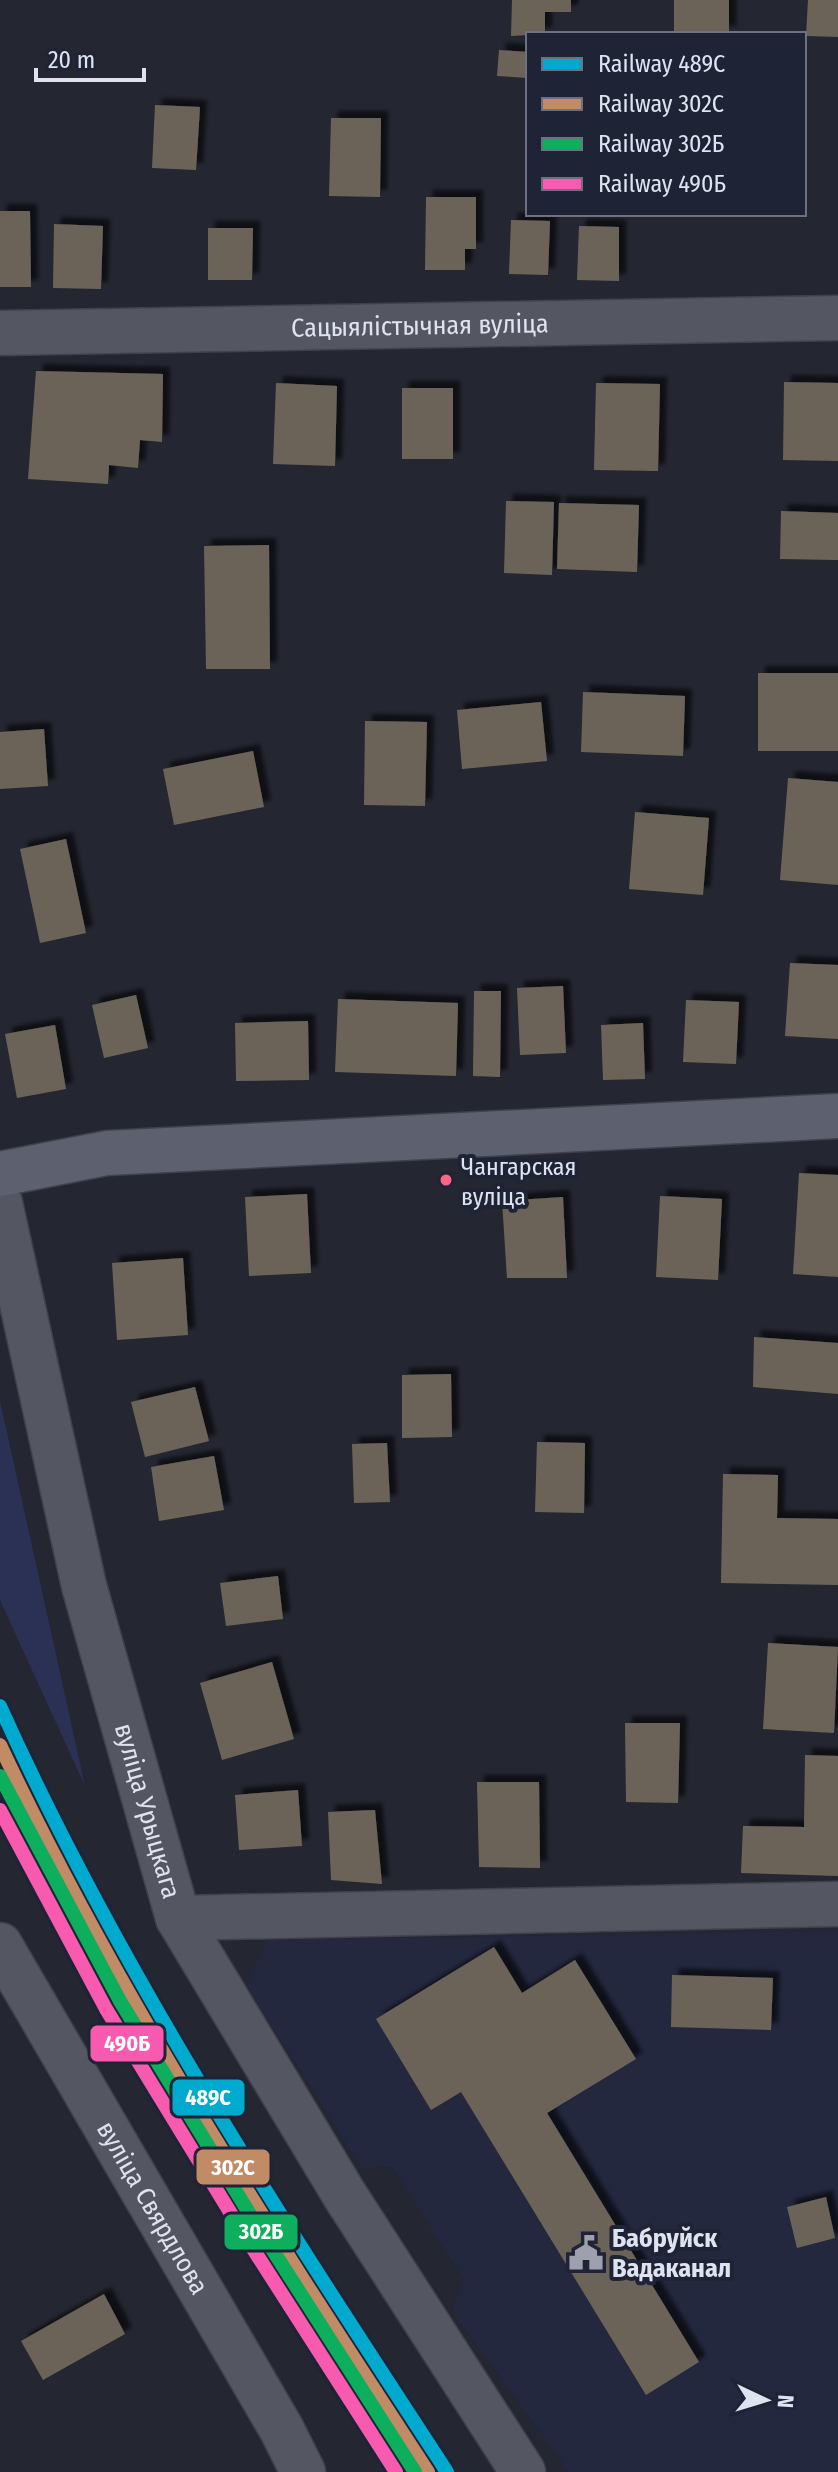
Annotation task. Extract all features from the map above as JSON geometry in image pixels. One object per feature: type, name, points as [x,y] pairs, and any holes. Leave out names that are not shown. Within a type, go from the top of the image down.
[{"type":"main road","points":[[0,1174],[107,1153],[838,1116]]},
{"type":"street","name":"Сацыялістычная вуліца","points":[[0,333],[838,318]]},
{"type":"street","name":"вуліца Урыцкага","points":[[0,1203],[84,1586],[178,1918],[838,1904]]},
{"type":"street","points":[[178,1918],[344,2194],[523,2472]]},
{"type":"street","name":"вуліца Свярдлова","points":[[0,1945],[282,2430],[303,2472]]},
{"type":"shaded area","points":[[0,1401],[85,1786],[0,1600]]},
{"type":"shaded area","points":[[838,1931],[838,2472],[569,2472],[452,2311],[464,2280],[392,2167],[362,2168],[246,1985],[267,1940]]},
{"type":"building","points":[[512,0],[571,0],[571,12],[545,12],[545,32],[511,36]]},
{"type":"building","points":[[674,0],[729,0],[729,32],[674,32]]},
{"type":"building","points":[[808,0],[838,0],[838,37],[806,36]]},
{"type":"building","points":[[499,50],[526,52],[526,78],[497,76]]},
{"type":"building","points":[[155,105],[200,107],[196,170],[152,168]]},
{"type":"building","points":[[331,118],[381,118],[380,197],[329,196]]},
{"type":"building","points":[[426,197],[476,197],[476,249],[465,249],[465,270],[425,270]]},
{"type":"building","points":[[0,211],[30,211],[31,287],[0,287]]},
{"type":"building","points":[[511,220],[550,221],[548,275],[509,274]]},
{"type":"building","points":[[54,224],[103,226],[101,289],[53,288]]},
{"type":"building","points":[[579,226],[619,227],[619,281],[577,280]]},
{"type":"building","points":[[208,228],[253,228],[252,280],[208,280]]},
{"type":"building","points":[[36,371],[163,374],[162,442],[140,440],[138,468],[109,465],[108,484],[28,479]]},
{"type":"building","points":[[784,382],[838,383],[838,461],[783,460]]},
{"type":"building","points":[[276,383],[337,386],[335,466],[273,464]]},
{"type":"building","points":[[596,383],[660,384],[658,471],[594,470]]},
{"type":"building","points":[[402,388],[453,388],[453,459],[402,459]]},
{"type":"building","points":[[506,501],[554,502],[552,575],[504,573]]},
{"type":"building","points":[[559,503],[639,505],[637,572],[557,569]]},
{"type":"building","points":[[781,511],[838,513],[838,560],[780,559]]},
{"type":"building","points":[[269,545],[270,669],[206,669],[204,546]]},
{"type":"building","points":[[758,673],[838,673],[838,751],[758,751]]},
{"type":"building","points":[[583,692],[685,696],[683,756],[581,752]]},
{"type":"building","points":[[541,702],[547,761],[462,769],[457,710]]},
{"type":"building","points":[[365,721],[427,722],[425,806],[364,805]]},
{"type":"building","points":[[44,729],[48,786],[0,789],[0,732]]},
{"type":"building","points":[[253,751],[264,807],[174,825],[163,769]]},
{"type":"building","points":[[788,778],[838,782],[838,885],[780,880]]},
{"type":"building","points":[[635,812],[709,818],[703,895],[629,889]]},
{"type":"building","points":[[66,839],[86,933],[40,943],[20,849]]},
{"type":"building","points":[[790,963],[838,965],[838,1039],[785,1036]]},
{"type":"building","points":[[563,986],[566,1053],[520,1055],[517,988]]},
{"type":"building","points":[[474,991],[501,991],[500,1077],[473,1076]]},
{"type":"building","points":[[136,995],[148,1048],[104,1058],[92,1005]]},
{"type":"building","points":[[338,999],[458,1003],[456,1076],[335,1072]]},
{"type":"building","points":[[686,1000],[739,1002],[736,1064],[683,1062]]},
{"type":"building","points":[[308,1021],[309,1080],[236,1081],[235,1023]]},
{"type":"building","points":[[643,1023],[645,1079],[603,1080],[601,1025]]},
{"type":"building","points":[[55,1025],[66,1089],[17,1098],[5,1034]]},
{"type":"building","points":[[799,1173],[838,1175],[838,1277],[793,1274]]},
{"type":"building","points":[[307,1194],[311,1273],[249,1276],[245,1197]]},
{"type":"building","points":[[660,1196],[722,1199],[718,1280],[656,1277]]},
{"type":"building","points":[[563,1197],[567,1278],[507,1278],[502,1201]]},
{"type":"building","points":[[183,1258],[188,1335],[117,1340],[112,1263]]},
{"type":"building","points":[[754,1337],[838,1343],[838,1394],[753,1387]]},
{"type":"building","points":[[451,1374],[452,1437],[402,1438],[402,1375]]},
{"type":"building","points":[[195,1387],[209,1441],[145,1457],[131,1402]]},
{"type":"building","points":[[537,1442],[585,1443],[584,1513],[535,1512]]},
{"type":"building","points":[[387,1443],[390,1502],[354,1503],[352,1444]]},
{"type":"building","points":[[214,1456],[224,1510],[159,1521],[151,1467]]},
{"type":"building","points":[[723,1474],[778,1475],[777,1518],[838,1519],[838,1585],[721,1583]]},
{"type":"building","points":[[278,1576],[283,1619],[226,1626],[220,1583]]},
{"type":"building","points":[[768,1643],[838,1647],[834,1733],[763,1729]]},
{"type":"building","points":[[272,1662],[294,1739],[222,1760],[200,1683]]},
{"type":"building","points":[[625,1723],[680,1723],[678,1803],[626,1802]]},
{"type":"building","points":[[805,1755],[838,1756],[838,1876],[741,1873],[743,1826],[804,1827]]},
{"type":"building","points":[[477,1782],[539,1782],[540,1868],[479,1867]]},
{"type":"building","points":[[298,1790],[302,1846],[239,1850],[235,1795]]},
{"type":"building","points":[[375,1810],[382,1884],[331,1880],[328,1812]]},
{"type":"building","points":[[494,1947],[522,1993],[575,1960],[636,2059],[547,2113],[699,2362],[646,2395],[461,2092],[431,2110],[376,2019]]},
{"type":"building","points":[[672,1975],[773,1978],[771,2030],[671,2027]]},
{"type":"building","points":[[826,2197],[835,2238],[797,2248],[787,2207]]},
{"type":"building","points":[[104,2294],[125,2334],[43,2380],[21,2341]]},
{"type":"rail line","name":"489С","points":[[0,1706],[98,1905],[208,2098],[447,2472]]},
{"type":"rail line","name":"302С","points":[[0,1745],[46,1840],[147,2025],[257,2206],[428,2472]]},
{"type":"rail line","name":"302Б","points":[[0,1776],[120,2001],[254,2221],[415,2472]]},
{"type":"rail line","name":"490Б","points":[[0,1810],[106,2009],[241,2230],[396,2472]]},
{"type":"place","name":"Чангарская вуліца","points":[[446,1180]]},
{"type":"place","name":"Бабруйск Вадаканал","points":[[586,2253]]}]
